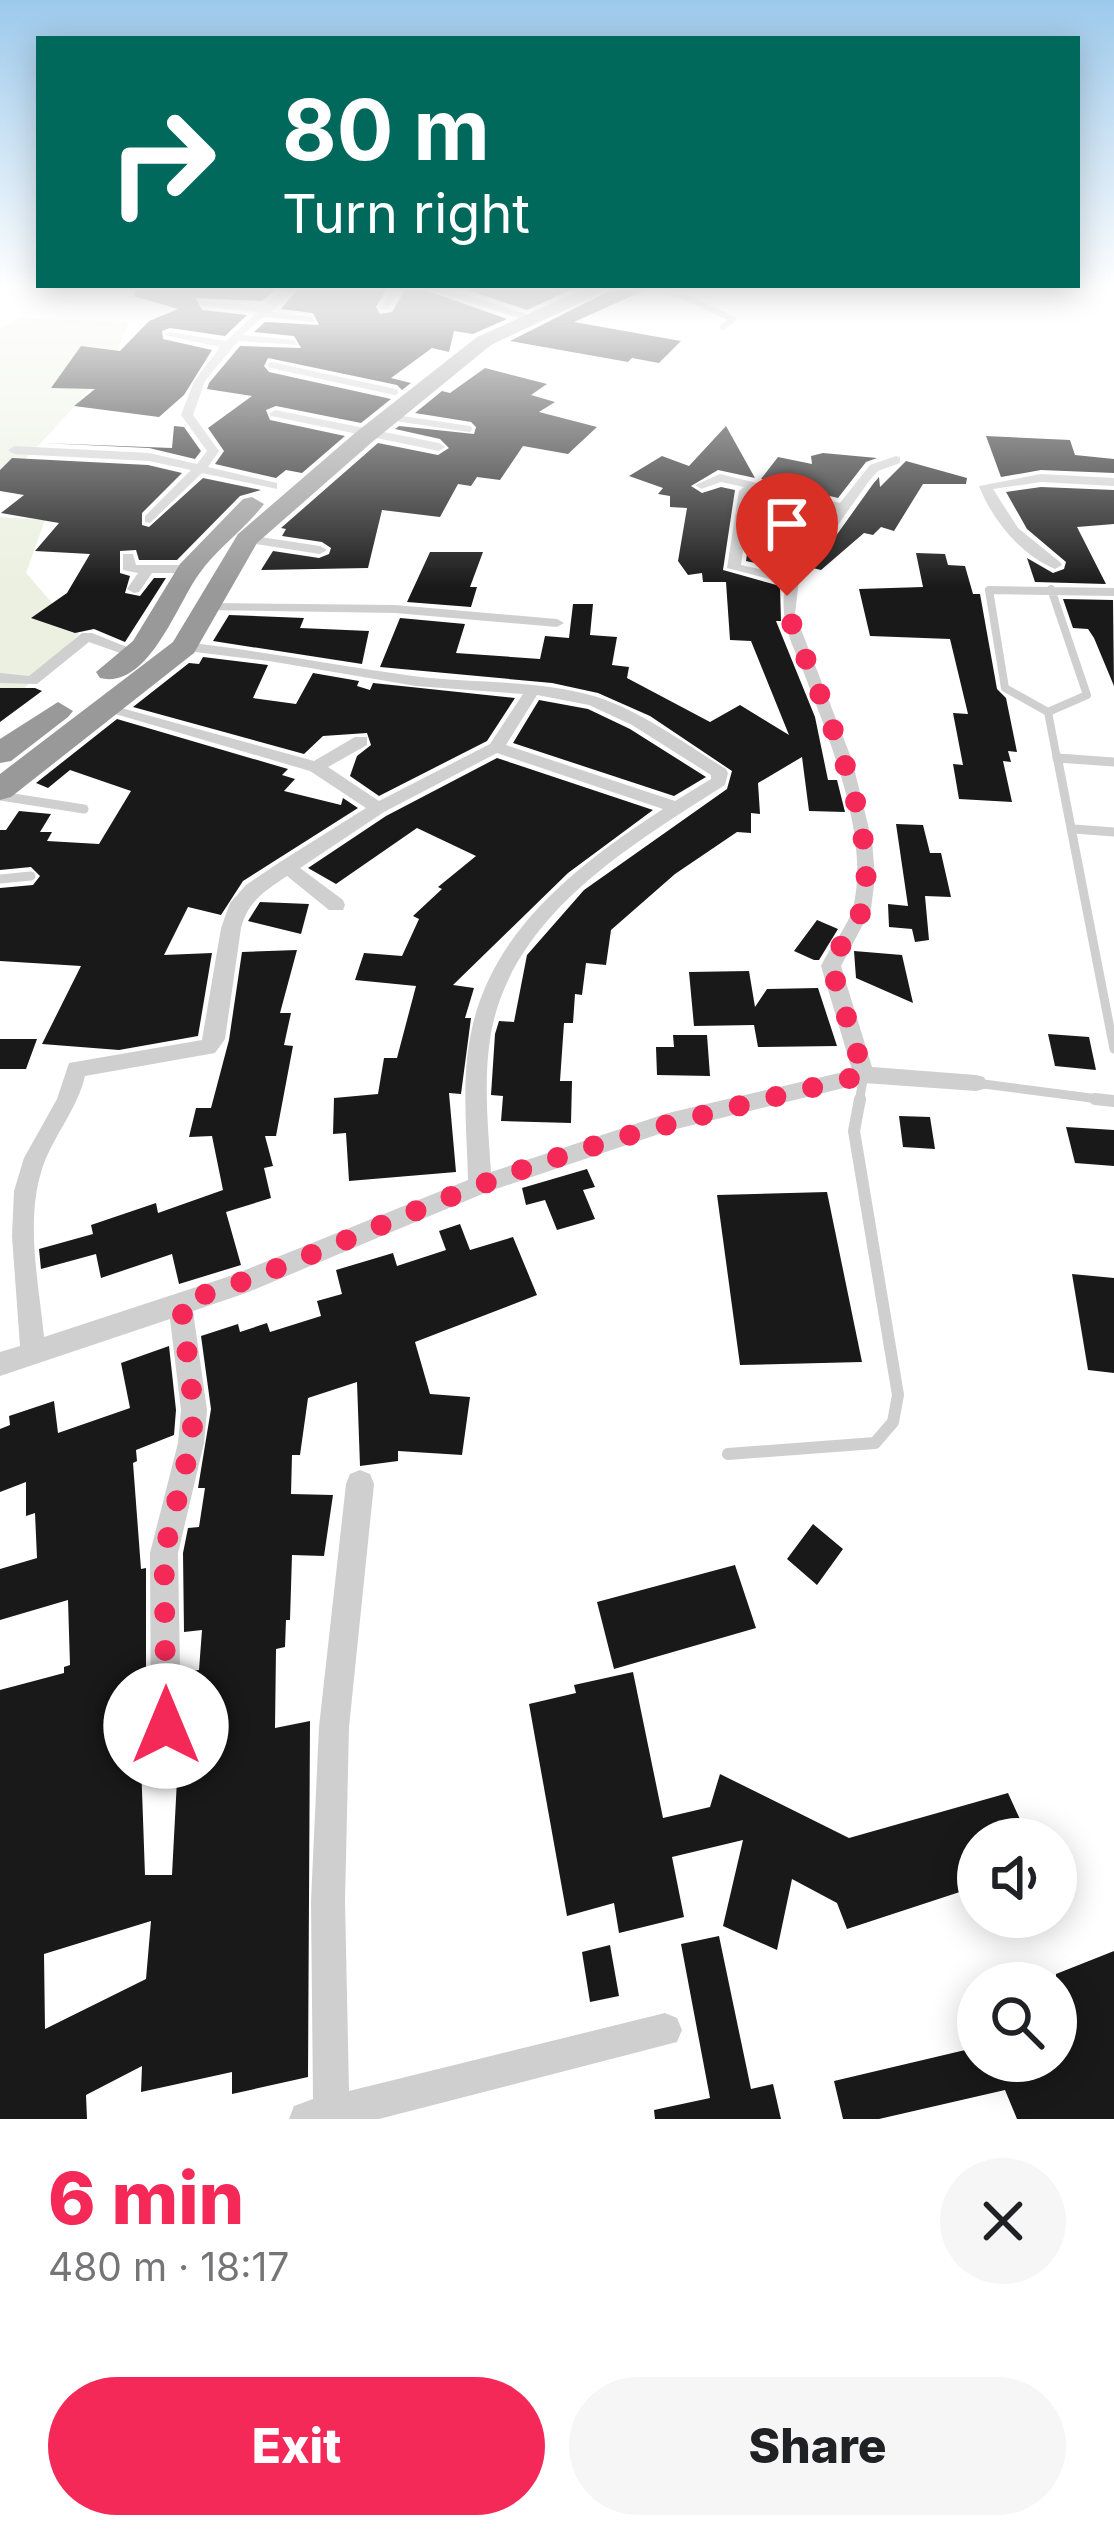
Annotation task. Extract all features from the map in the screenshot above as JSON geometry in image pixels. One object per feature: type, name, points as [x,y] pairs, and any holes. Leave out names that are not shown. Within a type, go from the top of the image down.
[{"type":"highway","points":[[0,793],[184,647],[247,539],[410,389]]},
{"type":"highway","points":[[0,754],[134,653],[170,606],[189,569],[228,524],[298,460],[416,389]]},
{"type":"street","points":[[150,519],[213,451],[191,426],[190,394],[194,389]]},
{"type":"street","points":[[275,414],[376,417],[439,447]]},
{"type":"street","points":[[14,450],[124,454],[273,486]]},
{"type":"street","points":[[864,1075],[831,966],[861,915],[866,884],[861,818],[788,614],[792,580],[874,468],[896,460]]},
{"type":"street","points":[[701,485],[720,478],[843,508]]},
{"type":"street","points":[[1055,565],[1039,556],[997,511],[988,482],[1040,478],[1114,482]]},
{"type":"street","points":[[755,487],[745,491],[734,568],[792,580]]},
{"type":"street","points":[[247,539],[320,550]]},
{"type":"street","points":[[128,557],[128,567],[189,569]]},
{"type":"street","points":[[134,589],[148,568]]},
{"type":"street","points":[[206,607],[394,608],[557,623]]},
{"type":"street","points":[[0,678],[32,681],[86,636],[134,653]]},
{"type":"street","points":[[184,647],[593,701],[638,722],[720,773],[719,781],[574,883],[519,946],[499,978],[482,1026],[476,1080],[480,1185]]},
{"type":"street","points":[[33,1352],[25,1199],[40,1148],[71,1099],[76,1069],[208,1047],[214,1039],[237,908],[286,866],[378,808],[496,747],[533,690]]},
{"type":"street","points":[[103,708],[316,767],[378,808]]},
{"type":"street","points":[[316,767],[361,741]]},
{"type":"street","points":[[496,747],[677,808]]},
{"type":"street","points":[[286,866],[336,904]]},
{"type":"street","points":[[0,1364],[237,1285],[480,1185],[668,1122],[864,1075],[976,1083]]},
{"type":"street","points":[[166,1726],[164,1553],[191,1443],[194,1410],[181,1302]]},
{"type":"street","points":[[361,1484],[334,1727],[319,2116],[665,2030]]},
{"type":"lane","points":[[320,389],[376,417],[469,429]]},
{"type":"lane","points":[[1051,589],[1088,695],[1048,712],[1005,688],[988,590],[1051,589],[1114,592]]},
{"type":"lane","points":[[1048,712],[1114,1048]]},
{"type":"lane","points":[[1057,758],[1114,761]]},
{"type":"lane","points":[[0,793],[84,809]]},
{"type":"lane","points":[[1074,829],[1114,832]]},
{"type":"lane","points":[[0,879],[31,876]]},
{"type":"lane","points":[[728,1454],[875,1443],[889,1434],[895,1419],[898,1395],[854,1131],[864,1075]]},
{"type":"lane","points":[[976,1083],[1114,1101]]},
{"type":"green space","points":[[0,389],[89,389],[53,430],[0,486]]},
{"type":"green space","points":[[0,517],[45,520],[26,573],[79,634],[0,712]]},
{"type":"building","points":[[90,389],[188,389],[159,417],[74,406],[95,389]]},
{"type":"building","points":[[207,389],[345,389],[391,399],[361,423],[276,406],[266,410],[270,420],[345,436],[302,473],[286,470],[276,478],[215,464],[224,451],[208,428],[252,396]]},
{"type":"building","points":[[456,389],[540,389],[531,395],[555,402],[539,412],[597,427],[568,454],[523,446],[500,480],[477,477],[471,486],[458,484],[440,517],[382,510],[368,568],[261,570],[273,551],[319,558],[329,554],[331,548],[322,542],[282,536],[286,529],[281,528],[378,443],[438,455],[449,448],[440,439],[395,429],[399,426],[474,434],[476,427],[471,422],[415,413],[442,391]]},
{"type":"building","points":[[174,426],[184,427],[201,451],[195,459],[149,448],[42,443],[172,448]]},
{"type":"building","points":[[726,426],[755,478],[718,470],[691,486],[702,493],[721,487],[735,490],[723,570],[780,586],[781,621],[776,621],[815,717],[828,780],[837,780],[845,812],[809,811],[802,757],[758,783],[760,814],[751,813],[751,833],[737,832],[675,874],[611,930],[606,965],[586,963],[582,995],[575,994],[573,1023],[564,1023],[560,1081],[572,1081],[571,1123],[501,1121],[503,1096],[491,1095],[495,1034],[499,1021],[514,1022],[527,955],[584,890],[727,789],[732,771],[650,716],[598,693],[552,683],[380,667],[400,618],[465,624],[456,653],[540,659],[545,636],[569,638],[573,604],[593,604],[590,635],[617,637],[612,665],[629,667],[627,678],[710,722],[740,705],[789,735],[751,641],[730,640],[726,582],[703,582],[702,573],[688,575],[678,561],[687,508],[670,507],[670,496],[658,494],[663,488],[629,476],[662,456],[689,466]]},
{"type":"building","points":[[986,436],[1070,440],[1075,455],[1114,459],[1114,473],[1041,470],[1001,477]]},
{"type":"building","points":[[811,456],[877,458],[866,462],[838,498],[761,479],[778,457],[812,464]]},
{"type":"building","points":[[12,458],[148,465],[182,473],[142,513],[142,525],[149,527],[203,478],[261,490],[240,496],[177,560],[139,560],[136,550],[120,551],[120,573],[130,576],[125,593],[140,596],[154,578],[166,578],[125,642],[94,629],[75,633],[31,618],[67,593],[90,554],[35,551],[59,523],[1,513],[24,495],[0,491],[0,470]]},
{"type":"building","points":[[906,461],[967,478],[966,484],[923,484],[894,531],[881,527],[873,535],[864,533],[821,570],[813,568],[879,477],[880,487]]},
{"type":"building","points":[[1041,487],[1114,490],[1114,524],[1077,527],[1106,584],[1035,582],[1027,558],[1053,573],[1064,569],[1066,562],[1027,529],[1006,492]]},
{"type":"building","points":[[755,497],[828,513],[786,570],[746,561]]},
{"type":"building","points":[[430,552],[483,552],[470,587],[477,587],[471,607],[407,602]]},
{"type":"building","points":[[916,553],[945,554],[948,565],[965,566],[973,594],[980,594],[997,689],[1006,698],[1017,752],[1008,751],[1011,762],[1003,761],[1012,802],[959,799],[953,764],[963,765],[953,713],[968,714],[950,639],[870,636],[859,589],[923,587]]},
{"type":"building","points":[[1063,599],[1113,600],[1114,686],[1094,638],[1088,629],[1073,628]]},
{"type":"building","points":[[229,615],[304,618],[300,628],[369,631],[362,664],[213,641]]},
{"type":"building","points":[[203,657],[268,665],[253,698],[296,704],[313,673],[359,681],[357,686],[370,690],[373,683],[515,698],[487,741],[379,796],[350,776],[357,756],[371,745],[367,733],[323,736],[304,754],[133,707]]},
{"type":"building","points":[[0,688],[35,688],[42,691],[0,722]]},
{"type":"building","points":[[539,700],[588,709],[630,729],[706,777],[674,796],[513,743]]},
{"type":"building","points":[[117,719],[288,769],[282,775],[295,779],[284,791],[341,805],[343,798],[358,808],[243,881],[221,915],[188,907],[164,955],[212,953],[198,1036],[119,1050],[42,1044],[81,966],[0,961],[0,888],[33,885],[40,876],[31,867],[0,870],[0,830],[6,830],[19,811],[51,814],[40,832],[52,832],[47,841],[99,844],[131,791],[70,770],[48,788],[36,783]]},
{"type":"building","points":[[497,758],[653,810],[568,873],[453,985],[474,988],[465,1018],[471,1018],[461,1094],[449,1093],[456,1172],[349,1181],[346,1133],[333,1134],[334,1098],[378,1094],[384,1058],[397,1058],[416,986],[355,980],[364,953],[402,956],[419,919],[413,916],[442,889],[438,887],[476,856],[417,828],[336,884],[308,868],[386,816]]},
{"type":"building","points":[[896,824],[923,825],[930,853],[941,853],[951,897],[925,896],[929,940],[915,942],[912,929],[889,927],[888,904],[908,906]]},
{"type":"building","points":[[260,902],[309,904],[301,934],[248,921]]},
{"type":"building","points":[[817,920],[838,929],[819,960],[814,960],[794,951]]},
{"type":"building","points":[[297,950],[280,1013],[291,1013],[284,1045],[293,1046],[276,1136],[265,1136],[273,1166],[264,1168],[271,1198],[226,1212],[241,1265],[179,1284],[172,1254],[101,1278],[96,1254],[41,1269],[39,1249],[93,1234],[91,1225],[156,1203],[158,1213],[223,1190],[212,1136],[189,1137],[196,1108],[211,1108],[229,1040],[242,952]]},
{"type":"building","points":[[854,951],[902,955],[913,1003],[856,978]]},
{"type":"building","points":[[749,971],[755,1007],[767,989],[818,988],[837,1046],[758,1047],[754,1025],[694,1026],[689,972]]},
{"type":"building","points":[[1048,1034],[1089,1037],[1096,1070],[1055,1066]]},
{"type":"building","points":[[673,1035],[707,1035],[710,1076],[657,1075],[656,1047],[674,1047]]},
{"type":"building","points":[[0,1039],[37,1039],[26,1069],[0,1069]]},
{"type":"building","points":[[899,1116],[930,1117],[935,1149],[903,1147]]},
{"type":"building","points":[[1066,1127],[1114,1130],[1114,1166],[1075,1163]]},
{"type":"building","points":[[587,1169],[595,1187],[583,1190],[595,1219],[557,1230],[545,1200],[526,1205],[522,1188]]},
{"type":"building","points":[[827,1192],[862,1362],[740,1365],[717,1195]]},
{"type":"building","points":[[460,1224],[470,1250],[513,1237],[537,1295],[415,1342],[430,1394],[470,1397],[462,1455],[398,1451],[398,1461],[360,1466],[357,1382],[308,1398],[300,1455],[292,1455],[291,1494],[333,1495],[324,1556],[292,1555],[290,1620],[286,1620],[285,1647],[276,1649],[275,1728],[310,1721],[308,2077],[232,2094],[232,2072],[141,2092],[142,2066],[86,2095],[87,2119],[0,2119],[0,1690],[64,1673],[70,1665],[68,1600],[0,1620],[0,1569],[37,1558],[35,1513],[26,1516],[26,1482],[0,1492],[0,1429],[10,1425],[9,1416],[54,1401],[58,1433],[130,1408],[121,1363],[169,1346],[174,1435],[136,1450],[133,1463],[141,1569],[146,1568],[146,1704],[139,1706],[145,1875],[172,1875],[185,1672],[199,1670],[202,1630],[184,1632],[183,1553],[188,1528],[199,1527],[205,1488],[198,1488],[211,1409],[201,1336],[238,1324],[240,1332],[267,1323],[270,1332],[321,1316],[317,1301],[342,1294],[336,1270],[393,1253],[397,1266],[446,1250],[439,1231]],"holes":[[[151,1921],[146,1979],[45,2029],[44,1954]]]},
{"type":"building","points":[[1072,1274],[1114,1278],[1114,1373],[1088,1370]]},
{"type":"building","points":[[813,1524],[843,1549],[817,1585],[787,1559]]},
{"type":"building","points":[[735,1565],[756,1628],[614,1669],[597,1602]]},
{"type":"building","points":[[633,1672],[663,1818],[710,1807],[720,1774],[849,1838],[1008,1793],[1019,1818],[957,1818],[957,1893],[847,1929],[837,1903],[792,1879],[777,1950],[723,1926],[743,1840],[672,1857],[684,1917],[619,1933],[614,1903],[567,1916],[529,1704],[576,1693],[574,1685]]},
{"type":"building","points":[[719,1936],[751,2089],[773,2084],[781,2119],[655,2119],[654,2110],[710,2098],[681,1944]]},
{"type":"building","points":[[610,1945],[619,1996],[590,2002],[582,1952]]},
{"type":"building","points":[[1114,1951],[1114,2119],[1017,2119],[1005,2090],[879,2119],[843,2119],[834,2081],[957,2052],[957,2082],[1077,2082],[1077,1966]]},
{"type":"route","points":[[166,1726],[164,1553],[191,1443],[194,1410],[181,1302],[237,1285],[480,1185],[668,1122],[864,1075],[831,966],[861,915],[866,884],[861,818],[788,614],[787,596]]}]
